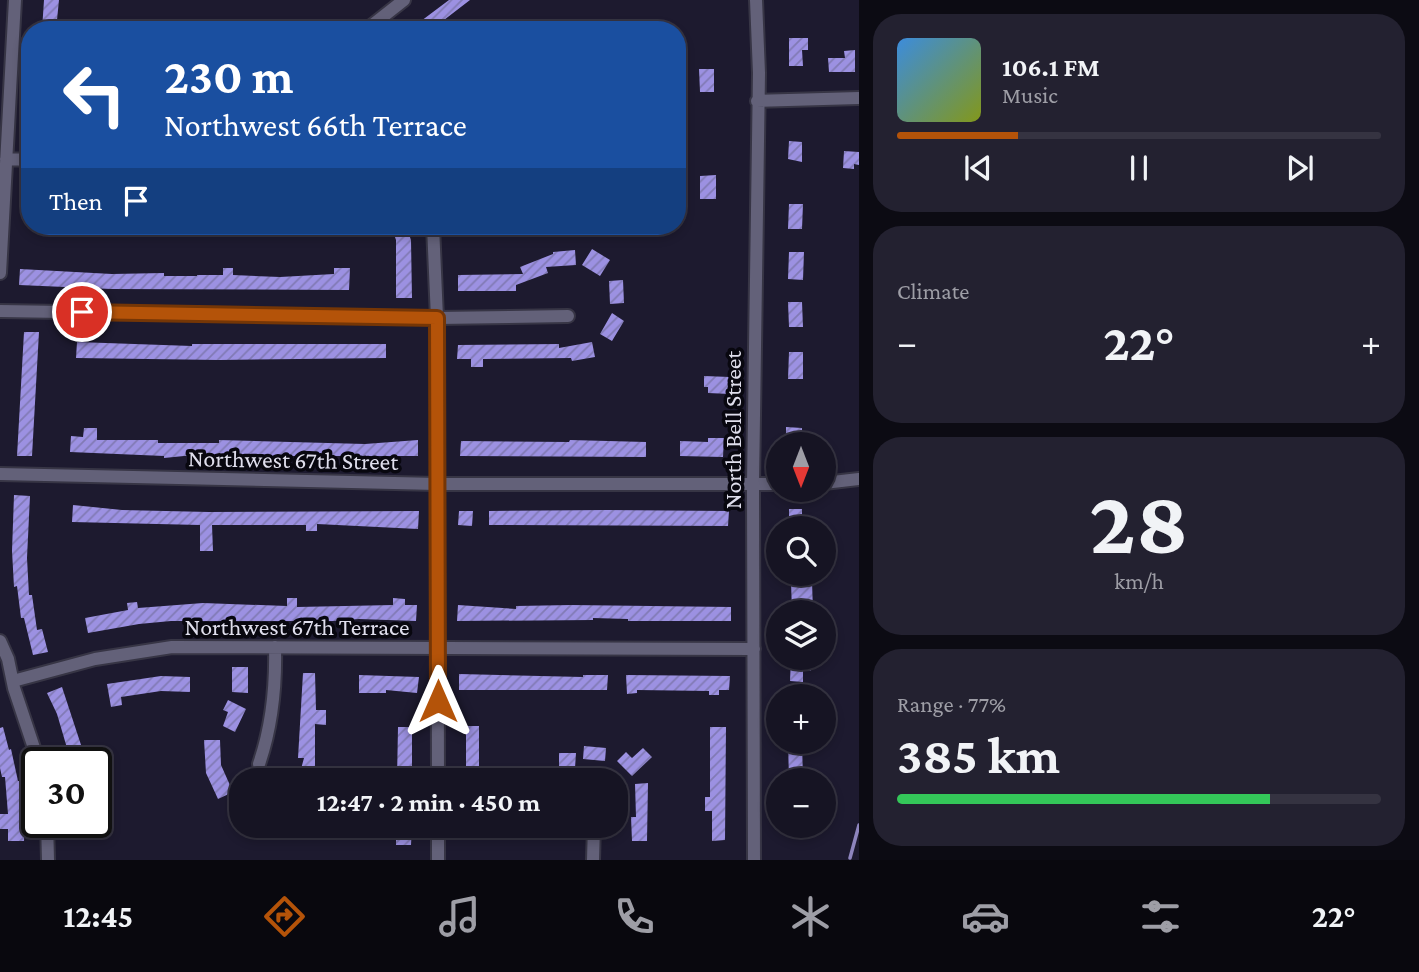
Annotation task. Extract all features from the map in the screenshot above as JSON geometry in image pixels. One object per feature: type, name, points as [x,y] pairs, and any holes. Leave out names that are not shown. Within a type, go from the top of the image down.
[{"type":"street","points":[[0,273],[15,0]]},
{"type":"street","points":[[377,21],[404,0]]},
{"type":"street","name":"North Bell Street","points":[[754,860],[753,484],[759,73],[756,0]]},
{"type":"street","points":[[757,101],[859,98]]},
{"type":"street","points":[[6,159],[21,160]]},
{"type":"street","points":[[433,235],[437,318],[438,768]]},
{"type":"street","points":[[0,311],[437,318],[568,316]]},
{"type":"street","name":"Northwest 67th Street","points":[[0,474],[437,484],[766,484]]},
{"type":"street","points":[[836,483],[859,480]]},
{"type":"street","points":[[0,641],[8,659],[34,747]]},
{"type":"street","name":"Northwest 67th Terrace","points":[[13,681],[95,659],[172,647],[754,649]]},
{"type":"street","points":[[259,764],[270,727],[274,698],[275,647]]},
{"type":"street","points":[[47,838],[48,860]]},
{"type":"street","points":[[438,838],[438,860]]},
{"type":"street","points":[[593,860],[594,838]]},
{"type":"building","points":[[44,0],[59,0],[57,21],[43,21]]},
{"type":"building","points":[[449,0],[470,0],[443,21],[421,21]]},
{"type":"building","points":[[789,38],[808,38],[808,50],[802,50],[803,66],[789,66]]},
{"type":"building","points":[[855,50],[855,72],[829,72],[828,58],[845,58],[844,51]]},
{"type":"building","points":[[699,69],[714,69],[714,92],[700,92]]},
{"type":"building","points":[[789,141],[802,142],[802,162],[788,159]]},
{"type":"building","points":[[844,151],[859,152],[859,165],[854,164],[854,169],[843,168]]},
{"type":"building","points":[[716,175],[716,199],[700,199],[700,176]]},
{"type":"building","points":[[789,204],[803,204],[802,229],[788,229]]},
{"type":"building","points":[[394,235],[409,235],[411,240],[412,298],[396,298]]},
{"type":"building","points":[[592,249],[610,260],[600,276],[582,265]]},
{"type":"building","points":[[575,250],[576,265],[546,267],[548,273],[516,285],[516,291],[458,291],[458,275],[523,274],[520,267],[553,252]]},
{"type":"building","points":[[789,252],[804,252],[803,280],[788,279]]},
{"type":"building","points":[[223,268],[233,268],[233,275],[280,277],[334,274],[334,268],[350,268],[349,290],[111,289],[19,285],[20,269],[197,276],[223,275]]},
{"type":"building","points":[[623,280],[624,303],[610,304],[609,281]]},
{"type":"building","points":[[788,302],[802,302],[803,327],[789,327]]},
{"type":"building","points":[[612,313],[624,321],[612,341],[600,334]]},
{"type":"building","points":[[24,332],[39,332],[32,456],[17,456]]},
{"type":"building","points":[[77,342],[192,346],[386,344],[386,358],[76,358]]},
{"type":"building","points":[[592,342],[595,357],[572,361],[571,358],[483,359],[483,367],[471,367],[471,359],[457,359],[458,345],[559,344],[559,348]]},
{"type":"building","points":[[789,352],[803,352],[803,379],[788,379]]},
{"type":"building","points":[[704,376],[730,377],[730,394],[708,393],[708,387],[704,387]]},
{"type":"building","points":[[786,427],[802,428],[802,432],[786,432]]},
{"type":"building","points":[[84,428],[97,428],[97,440],[158,440],[158,443],[219,443],[219,440],[365,444],[418,440],[418,456],[164,458],[70,452],[71,436],[83,437]]},
{"type":"building","points":[[708,438],[724,438],[723,457],[680,456],[680,441],[708,442]]},
{"type":"building","points":[[461,441],[646,442],[646,457],[460,456]]},
{"type":"building","points":[[14,495],[30,496],[27,558],[29,595],[32,595],[37,630],[42,629],[48,652],[33,655],[24,618],[21,618],[17,586],[14,587]]},
{"type":"building","points":[[73,505],[122,510],[209,512],[419,511],[418,529],[317,524],[317,531],[306,531],[306,525],[212,525],[213,551],[200,551],[200,525],[72,522]]},
{"type":"building","points":[[789,509],[802,509],[802,516],[789,516]]},
{"type":"building","points":[[459,511],[473,511],[472,526],[458,525]]},
{"type":"building","points":[[489,511],[729,511],[728,526],[489,525]]},
{"type":"building","points":[[791,586],[812,586],[813,600],[792,600]]},
{"type":"building","points":[[287,598],[297,598],[297,607],[393,605],[393,598],[405,599],[405,605],[417,605],[416,621],[171,621],[88,633],[85,618],[128,610],[127,603],[137,602],[138,608],[203,603],[287,606]]},
{"type":"building","points":[[458,605],[516,609],[516,606],[571,605],[731,607],[731,621],[628,621],[593,618],[457,621]]},
{"type":"building","points":[[232,667],[248,667],[248,693],[232,692]]},
{"type":"building","points":[[790,670],[803,670],[803,682],[790,681]]},
{"type":"building","points":[[303,673],[315,673],[316,710],[326,710],[326,725],[315,724],[315,767],[318,768],[301,768],[304,758],[298,758]]},
{"type":"building","points":[[459,674],[583,677],[608,675],[607,690],[459,690]]},
{"type":"building","points":[[359,675],[419,677],[417,693],[386,690],[386,693],[359,693]]},
{"type":"building","points":[[626,675],[730,676],[729,690],[719,690],[719,695],[709,695],[709,691],[637,690],[637,693],[627,694]]},
{"type":"building","points":[[161,676],[190,677],[190,692],[161,691],[121,697],[122,705],[111,707],[107,684]]},
{"type":"building","points":[[62,687],[82,747],[67,747],[57,714],[47,693]]},
{"type":"building","points":[[228,700],[246,709],[235,732],[223,726],[228,712],[223,710]]},
{"type":"building","points":[[466,726],[479,726],[479,768],[466,768]]},
{"type":"building","points":[[3,727],[20,781],[21,838],[24,838],[24,841],[8,841],[8,829],[0,829],[0,814],[8,814],[5,777],[2,777],[0,768],[0,728]]},
{"type":"building","points":[[398,727],[412,727],[412,768],[397,768]]},
{"type":"building","points":[[710,727],[726,727],[725,840],[712,841],[712,811],[705,811],[705,797],[710,797]]},
{"type":"building","points":[[204,740],[220,740],[221,765],[229,783],[229,794],[218,799],[206,773]]},
{"type":"building","points":[[584,746],[606,748],[605,761],[583,759]]},
{"type":"building","points":[[643,748],[652,757],[632,776],[628,768],[624,768],[617,761],[626,752],[632,758]]},
{"type":"building","points":[[559,753],[576,753],[575,768],[559,768]]},
{"type":"building","points":[[788,754],[802,754],[803,768],[789,768]]},
{"type":"building","points":[[648,783],[647,841],[632,841],[631,817],[636,817],[635,784]]},
{"type":"building","points":[[396,838],[411,838],[411,845],[396,845]]},
{"type":"waterway","points":[[850,858],[859,825]]},
{"type":"route","points":[[82,312],[437,318],[438,701]]}]
